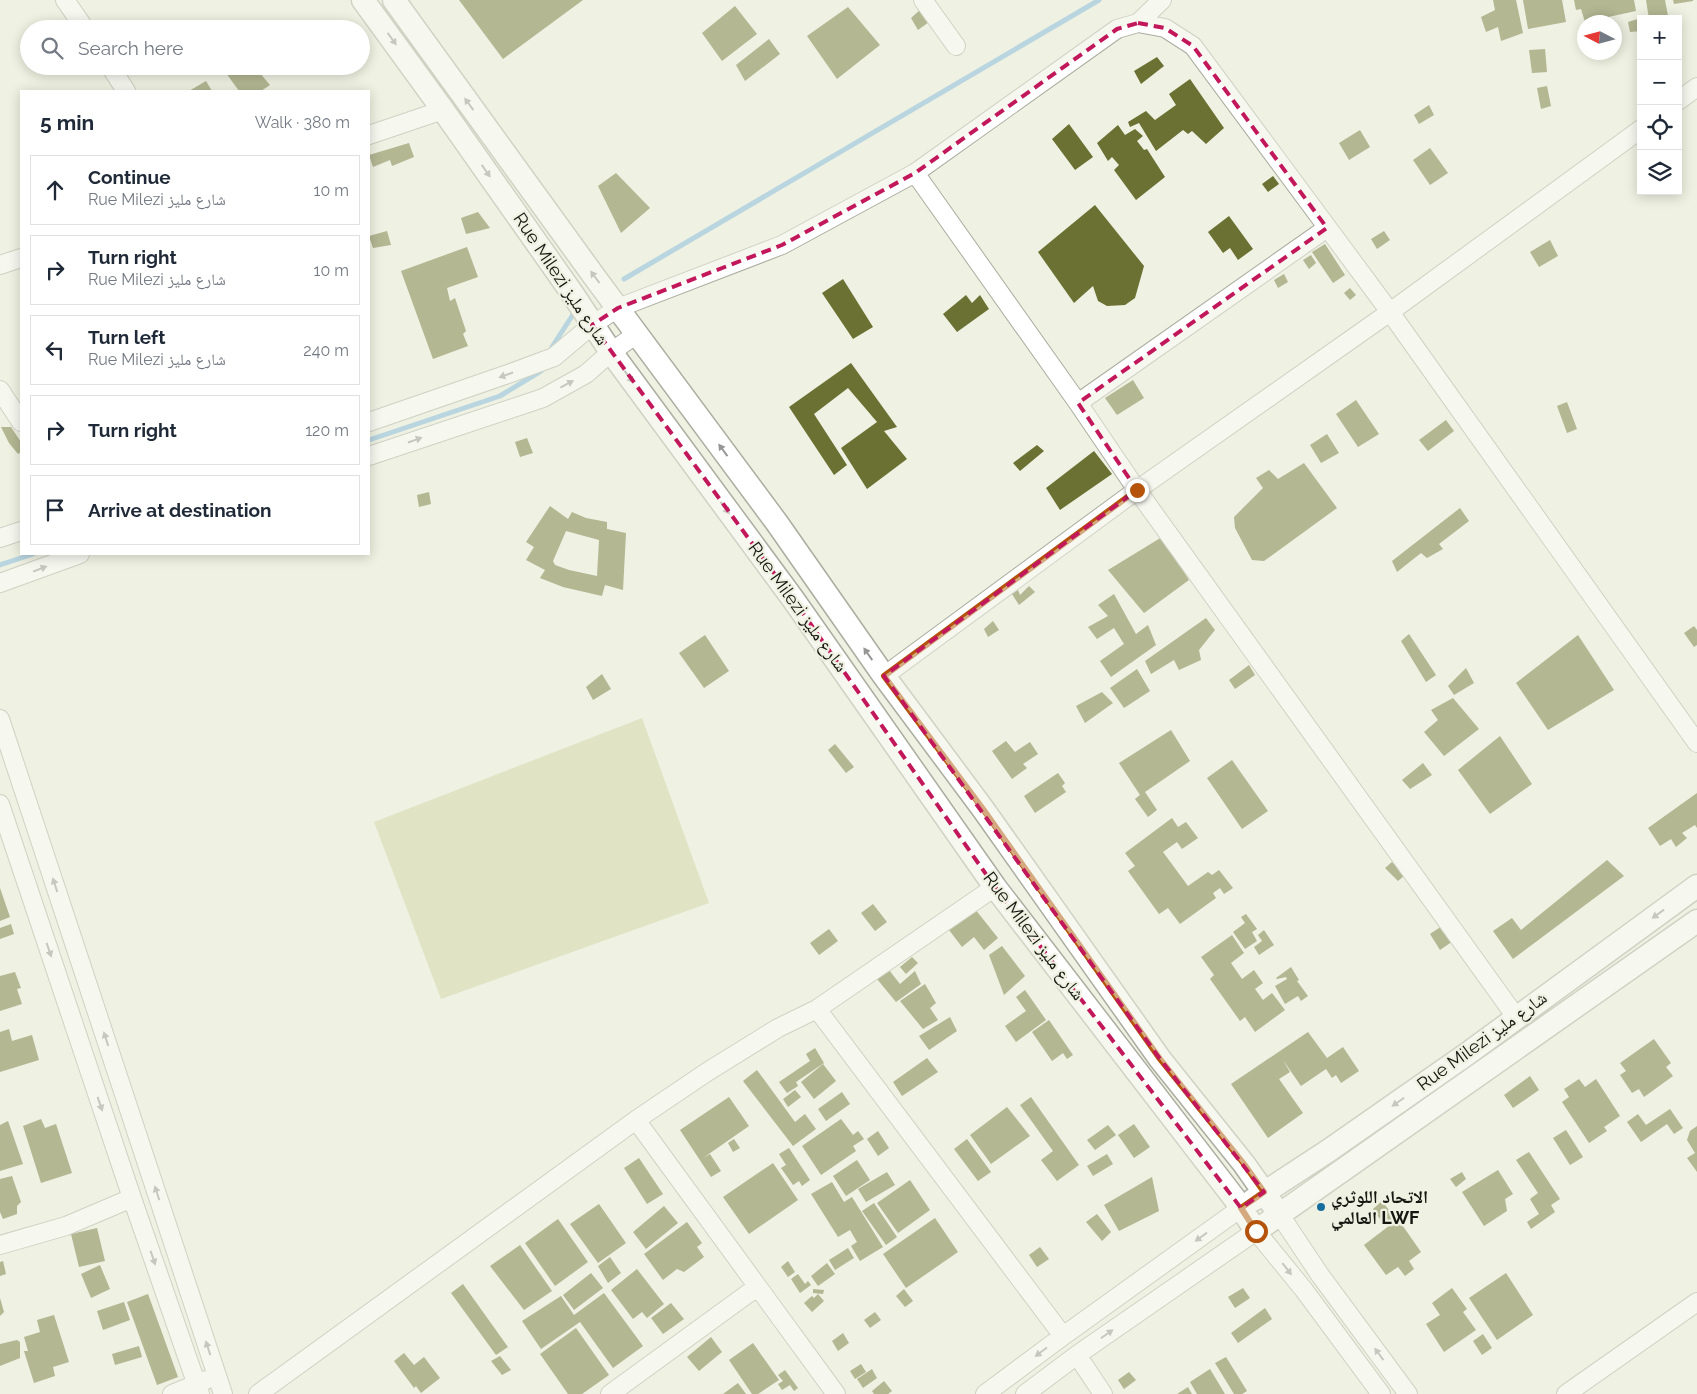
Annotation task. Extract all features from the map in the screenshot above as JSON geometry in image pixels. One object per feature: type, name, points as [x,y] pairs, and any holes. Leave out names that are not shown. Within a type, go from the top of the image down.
[{"type":"street","points":[[65,0],[78,20]]},
{"type":"street","name":"Rue Milezi شارع مليز","points":[[363,0],[572,293],[611,352],[793,599],[995,888],[1241,1208],[1256,1231],[1697,921]]},
{"type":"street","name":"Rue Milezi شارع مليز","points":[[394,0],[777,523],[884,676],[983,809],[1160,1059],[1244,1164],[1280,1215]]},
{"type":"street","points":[[924,0],[956,46]]},
{"type":"street","points":[[1138,23],[1162,0]]},
{"type":"street","points":[[370,422],[554,357],[592,325],[618,308],[782,245],[915,173],[1117,29],[1138,23],[1165,28],[1193,46],[1390,312],[1697,744]]},
{"type":"street","points":[[116,75],[125,90]]},
{"type":"street","points":[[1682,98],[1697,87]]},
{"type":"street","points":[[370,135],[443,110]]},
{"type":"street","points":[[884,676],[1137,490],[1390,312],[1637,132]]},
{"type":"street","points":[[915,173],[1078,403],[1137,490],[1516,1017]]},
{"type":"street","points":[[1078,403],[1328,228]]},
{"type":"street","points":[[0,265],[20,258]]},
{"type":"street","points":[[370,456],[543,398],[586,374],[611,352],[637,334]]},
{"type":"street","points":[[0,390],[20,420]]},
{"type":"street","points":[[0,538],[20,531]]},
{"type":"street","points":[[0,583],[77,555]]},
{"type":"street","points":[[0,719],[223,1394]]},
{"type":"street","points":[[0,804],[198,1389]]},
{"type":"street","name":"Rue Milezi شارع مليز","points":[[1241,1208],[1402,1100],[1697,886]]},
{"type":"street","points":[[258,1394],[636,1120],[707,1072],[778,1028],[817,1010],[995,888]]},
{"type":"street","points":[[817,1010],[1063,1336]]},
{"type":"street","points":[[636,1120],[836,1394]]},
{"type":"street","points":[[0,1245],[66,1226],[132,1198]]},
{"type":"street","points":[[985,1394],[1241,1208]]},
{"type":"street","points":[[1280,1215],[1320,1275],[1408,1394]]},
{"type":"street","points":[[1025,1394],[1077,1355],[1256,1231],[1304,1290],[1381,1394]]},
{"type":"street","points":[[610,1394],[757,1287]]},
{"type":"street","points":[[1566,1394],[1697,1302]]},
{"type":"street","points":[[1077,1355],[1104,1394]]},
{"type":"street","points":[[172,1394],[198,1389],[217,1375]]},
{"type":"highlighted area","points":[[1138,23],[1165,28],[1193,46],[1327,228],[1078,403],[1137,490],[884,676],[1160,1059],[1264,1192],[1241,1208],[995,887],[793,599],[592,325],[618,308],[782,245],[915,173],[1117,29]]},
{"type":"green space","points":[[642,718],[709,903],[441,999],[374,822]]},
{"type":"building","points":[[459,0],[583,0],[503,59]]},
{"type":"building","points":[[1493,0],[1516,0],[1523,33],[1501,41],[1498,27],[1486,32],[1481,17],[1495,10]]},
{"type":"building","points":[[1523,0],[1562,0],[1566,22],[1528,29]]},
{"type":"building","points":[[1574,0],[1634,0],[1636,11],[1617,15],[1583,15],[1581,9],[1576,10]]},
{"type":"building","points":[[1646,0],[1665,0],[1668,15],[1648,15]]},
{"type":"building","points":[[1673,0],[1693,0],[1693,1],[1674,4]]},
{"type":"building","points":[[735,6],[757,34],[722,61],[702,33]]},
{"type":"building","points":[[848,7],[880,45],[837,79],[807,36]]},
{"type":"building","points":[[921,9],[929,22],[918,30],[911,18]]},
{"type":"building","points":[[1637,19],[1637,31],[1630,32],[1628,22]]},
{"type":"building","points":[[769,39],[780,54],[745,81],[736,65]]},
{"type":"building","points":[[1545,49],[1547,72],[1532,73],[1529,50]]},
{"type":"building","points":[[1157,57],[1164,66],[1141,84],[1134,71]]},
{"type":"building","points":[[227,75],[262,75],[270,85],[262,90],[238,90]]},
{"type":"building","points":[[1190,79],[1224,128],[1206,144],[1192,131],[1188,134],[1183,130],[1156,151],[1139,123],[1130,127],[1128,122],[1146,111],[1155,120],[1176,105],[1169,94]]},
{"type":"building","points":[[206,81],[211,90],[191,90]]},
{"type":"building","points":[[1547,86],[1551,106],[1541,109],[1537,88]]},
{"type":"building","points":[[1429,105],[1434,115],[1419,124],[1414,115]]},
{"type":"building","points":[[1069,124],[1093,157],[1075,170],[1052,139]]},
{"type":"building","points":[[1118,125],[1125,135],[1135,129],[1143,136],[1137,141],[1144,150],[1147,149],[1165,177],[1136,200],[1114,170],[1119,165],[1112,157],[1108,161],[1097,143]]},
{"type":"building","points":[[1360,130],[1370,147],[1349,160],[1339,143]]},
{"type":"building","points":[[409,143],[414,157],[392,166],[390,160],[373,167],[370,155]]},
{"type":"building","points":[[1430,148],[1448,173],[1430,185],[1413,160]]},
{"type":"building","points":[[616,173],[650,208],[621,233],[598,186]]},
{"type":"building","points":[[1273,176],[1279,184],[1268,192],[1262,184]]},
{"type":"building","points":[[1095,205],[1144,266],[1135,298],[1125,305],[1107,306],[1098,301],[1093,286],[1074,303],[1038,252]]},
{"type":"building","points":[[478,212],[490,228],[466,234],[461,218]]},
{"type":"building","points":[[1229,216],[1253,249],[1238,260],[1230,248],[1223,253],[1208,232]]},
{"type":"building","points":[[387,231],[391,245],[373,248],[370,236]]},
{"type":"building","points":[[1384,231],[1390,240],[1377,249],[1371,239]]},
{"type":"building","points":[[1550,240],[1558,256],[1539,267],[1530,252]]},
{"type":"building","points":[[1325,244],[1345,275],[1333,283],[1312,252]]},
{"type":"building","points":[[467,247],[478,277],[447,288],[450,301],[455,298],[466,331],[463,334],[468,346],[433,359],[401,271]]},
{"type":"building","points":[[1311,255],[1316,263],[1309,269],[1303,260]]},
{"type":"building","points":[[1284,274],[1288,282],[1278,288],[1274,280]]},
{"type":"building","points":[[843,279],[873,327],[853,339],[822,293]]},
{"type":"building","points":[[1350,288],[1356,295],[1350,300],[1344,293]]},
{"type":"building","points":[[966,295],[972,303],[980,295],[989,309],[957,332],[943,314]]},
{"type":"building","points":[[851,363],[897,427],[884,431],[907,459],[867,489],[841,448],[877,422],[848,388],[814,414],[847,465],[834,475],[789,407]]},
{"type":"building","points":[[1133,380],[1144,398],[1117,415],[1105,398]]},
{"type":"building","points":[[1356,400],[1379,434],[1358,447],[1336,414]]},
{"type":"building","points":[[1567,402],[1577,429],[1567,433],[1557,406]]},
{"type":"building","points":[[1446,420],[1454,431],[1428,451],[1419,440]]},
{"type":"building","points":[[1,427],[11,427],[20,440],[20,453],[18,454],[9,443]]},
{"type":"building","points":[[1327,434],[1339,453],[1321,463],[1310,445]]},
{"type":"building","points":[[527,438],[533,453],[520,457],[515,442]]},
{"type":"building","points":[[1037,445],[1044,451],[1020,471],[1013,463]]},
{"type":"building","points":[[1094,451],[1112,474],[1060,510],[1046,488]]},
{"type":"building","points":[[1304,463],[1337,508],[1264,561],[1252,560],[1235,528],[1234,517],[1263,488],[1256,478],[1269,470],[1278,479]]},
{"type":"building","points":[[429,492],[431,504],[419,507],[417,495]]},
{"type":"building","points":[[550,506],[568,519],[572,512],[586,518],[607,522],[607,529],[626,533],[623,590],[605,585],[602,596],[563,587],[540,578],[545,570],[526,560],[534,547],[526,542]],"holes":[[[566,531],[599,540],[597,576],[555,565],[553,561]]]},
{"type":"building","points":[[1460,508],[1469,521],[1439,544],[1443,549],[1427,558],[1421,553],[1397,572],[1392,561]]},
{"type":"building","points":[[1162,537],[1189,580],[1144,613],[1108,570]]},
{"type":"building","points":[[1029,586],[1035,592],[1019,605],[1012,594],[1018,590],[1020,595]]},
{"type":"building","points":[[1114,594],[1136,634],[1148,625],[1156,645],[1111,677],[1100,661],[1124,644],[1114,628],[1097,639],[1088,627],[1108,616],[1098,605]]},
{"type":"building","points":[[1206,618],[1215,630],[1199,650],[1201,660],[1179,670],[1174,660],[1151,674],[1145,661]]},
{"type":"building","points":[[993,621],[999,630],[988,637],[984,629]]},
{"type":"building","points":[[1694,626],[1697,630],[1697,645],[1694,647],[1684,633]]},
{"type":"building","points":[[1409,634],[1436,675],[1426,682],[1401,641]]},
{"type":"building","points":[[705,635],[729,671],[704,688],[679,653]]},
{"type":"building","points":[[1578,635],[1614,690],[1548,730],[1516,683]]},
{"type":"building","points":[[1249,665],[1255,675],[1235,689],[1229,680]]},
{"type":"building","points":[[1466,668],[1474,683],[1454,695],[1448,686]]},
{"type":"building","points":[[1137,669],[1150,691],[1124,708],[1110,688]]},
{"type":"building","points":[[602,674],[611,689],[593,700],[586,687]]},
{"type":"building","points":[[1102,692],[1113,703],[1085,723],[1076,706]]},
{"type":"building","points":[[1453,698],[1479,729],[1444,756],[1424,732],[1438,720],[1431,710]]},
{"type":"building","points":[[1171,730],[1190,761],[1145,792],[1157,810],[1148,817],[1135,799],[1140,795],[1119,763]]},
{"type":"building","points":[[1500,736],[1532,784],[1490,814],[1458,770]]},
{"type":"building","points":[[1006,741],[1015,752],[1030,742],[1038,754],[1023,764],[1027,768],[1012,779],[992,751]]},
{"type":"building","points":[[835,744],[854,767],[846,773],[828,750]]},
{"type":"building","points":[[1232,760],[1268,811],[1242,829],[1207,778]]},
{"type":"building","points":[[1423,763],[1432,775],[1410,789],[1402,780]]},
{"type":"building","points":[[1058,773],[1065,783],[1062,786],[1066,792],[1035,813],[1024,796]]},
{"type":"building","points":[[1697,793],[1697,828],[1695,825],[1682,833],[1687,838],[1676,847],[1671,839],[1660,846],[1648,828]]},
{"type":"building","points":[[1172,818],[1178,827],[1186,822],[1198,838],[1182,849],[1177,842],[1163,852],[1188,886],[1208,872],[1212,875],[1219,870],[1233,888],[1224,894],[1220,888],[1213,893],[1216,898],[1180,924],[1168,908],[1159,914],[1128,871],[1135,866],[1125,853]]},
{"type":"building","points":[[1607,860],[1624,876],[1513,959],[1493,931],[1512,918],[1521,930]]},
{"type":"building","points":[[1392,862],[1405,875],[1398,881],[1385,868]]},
{"type":"building","points":[[0,888],[10,917],[0,921]]},
{"type":"building","points":[[873,904],[887,922],[875,931],[861,913]]},
{"type":"building","points":[[975,909],[998,938],[984,950],[974,937],[962,947],[949,930]]},
{"type":"building","points":[[1246,914],[1257,929],[1252,932],[1257,941],[1245,949],[1233,932],[1245,923],[1241,917]]},
{"type":"building","points":[[11,924],[14,934],[0,939],[0,928]]},
{"type":"building","points":[[1442,926],[1453,941],[1440,950],[1430,934]]},
{"type":"building","points":[[829,929],[838,941],[819,955],[810,943]]},
{"type":"building","points":[[1264,930],[1274,945],[1259,955],[1254,947],[1262,941],[1258,935]]},
{"type":"building","points":[[1232,935],[1244,953],[1231,963],[1242,979],[1254,970],[1263,983],[1255,989],[1263,1000],[1272,993],[1285,1010],[1255,1032],[1245,1017],[1240,1021],[1210,979],[1214,975],[1201,957]]},
{"type":"building","points":[[1002,946],[1025,976],[1004,995],[989,955]]},
{"type":"building","points":[[912,957],[918,963],[906,974],[900,967]]},
{"type":"building","points":[[1291,967],[1299,980],[1297,981],[1308,996],[1301,1001],[1298,996],[1285,1004],[1275,986],[1287,979],[1286,977],[1276,978]]},
{"type":"building","points":[[889,970],[900,984],[915,971],[921,984],[896,1002],[877,979]]},
{"type":"building","points":[[15,972],[21,988],[17,989],[22,1004],[0,1011],[0,976]]},
{"type":"building","points":[[925,984],[936,1003],[930,1008],[938,1020],[923,1029],[900,1001]]},
{"type":"building","points":[[1025,990],[1046,1020],[1016,1042],[1005,1026],[1026,1011],[1016,997]]},
{"type":"building","points":[[950,1017],[957,1031],[929,1050],[919,1036]]},
{"type":"building","points":[[1049,1020],[1073,1055],[1067,1059],[1063,1053],[1052,1061],[1032,1032]]},
{"type":"building","points":[[9,1029],[12,1041],[32,1035],[39,1060],[0,1072],[0,1032]]},
{"type":"building","points":[[1308,1032],[1327,1058],[1343,1047],[1359,1071],[1341,1083],[1336,1075],[1332,1078],[1326,1069],[1301,1086],[1283,1060],[1290,1072],[1279,1079],[1303,1113],[1268,1138],[1231,1084]]},
{"type":"building","points":[[1654,1039],[1671,1063],[1666,1067],[1673,1076],[1644,1097],[1639,1089],[1632,1093],[1620,1075],[1626,1071],[1620,1063]]},
{"type":"building","points":[[815,1048],[824,1063],[796,1082],[798,1086],[787,1093],[779,1082],[810,1061],[806,1054]]},
{"type":"building","points":[[927,1058],[938,1072],[902,1096],[893,1082]]},
{"type":"building","points":[[823,1064],[836,1081],[814,1099],[801,1082]]},
{"type":"building","points":[[757,1070],[795,1122],[805,1114],[816,1129],[793,1146],[743,1081]]},
{"type":"building","points":[[1530,1076],[1539,1090],[1513,1108],[1504,1095]]},
{"type":"building","points":[[1579,1079],[1585,1087],[1596,1079],[1620,1116],[1604,1127],[1607,1131],[1589,1143],[1562,1102],[1569,1097],[1564,1089]]},
{"type":"building","points":[[795,1090],[801,1097],[788,1107],[783,1099]]},
{"type":"building","points":[[842,1092],[850,1104],[826,1121],[818,1109]]},
{"type":"building","points":[[729,1097],[749,1126],[703,1158],[710,1154],[721,1171],[711,1177],[680,1130]]},
{"type":"building","points":[[1031,1097],[1079,1165],[1057,1181],[1041,1160],[1053,1151],[1020,1105]]},
{"type":"building","points":[[1007,1107],[1030,1136],[991,1164],[970,1135]]},
{"type":"building","points":[[1670,1109],[1683,1128],[1674,1134],[1667,1124],[1641,1142],[1627,1122],[1638,1114],[1646,1125]]},
{"type":"building","points":[[41,1119],[45,1128],[56,1124],[72,1173],[41,1183],[23,1126]]},
{"type":"building","points":[[841,1119],[853,1135],[858,1131],[864,1139],[853,1146],[856,1151],[821,1175],[802,1146]]},
{"type":"building","points":[[8,1121],[23,1164],[0,1171],[0,1125]]},
{"type":"building","points":[[1134,1124],[1150,1147],[1134,1158],[1118,1135]]},
{"type":"building","points":[[1108,1125],[1116,1135],[1095,1150],[1087,1140]]},
{"type":"building","points":[[1697,1126],[1697,1172],[1687,1158],[1695,1153],[1687,1140],[1690,1131]]},
{"type":"building","points":[[1566,1130],[1583,1157],[1570,1165],[1553,1138]]},
{"type":"building","points":[[878,1131],[889,1148],[878,1156],[867,1139]]},
{"type":"building","points":[[734,1139],[740,1148],[733,1152],[728,1143]]},
{"type":"building","points":[[967,1139],[991,1172],[978,1181],[954,1149]]},
{"type":"building","points":[[789,1148],[810,1180],[802,1186],[799,1181],[793,1185],[781,1168],[786,1165],[779,1154]]},
{"type":"building","points":[[1529,1152],[1560,1199],[1551,1205],[1555,1212],[1531,1229],[1527,1222],[1539,1214],[1530,1199],[1538,1193],[1516,1160]]},
{"type":"building","points":[[1107,1154],[1113,1164],[1093,1176],[1087,1166]]},
{"type":"building","points":[[639,1158],[663,1194],[647,1204],[624,1168]]},
{"type":"building","points":[[857,1160],[870,1180],[846,1196],[833,1176]]},
{"type":"building","points":[[773,1163],[798,1200],[749,1234],[723,1197]]},
{"type":"building","points":[[1498,1170],[1513,1194],[1505,1199],[1507,1211],[1484,1226],[1462,1192]]},
{"type":"building","points":[[887,1172],[895,1185],[866,1202],[858,1189]]},
{"type":"building","points":[[1462,1172],[1466,1179],[1456,1187],[1450,1179]]},
{"type":"building","points":[[12,1176],[21,1202],[17,1206],[17,1214],[3,1219],[0,1212],[0,1179]]},
{"type":"building","points":[[1152,1177],[1159,1211],[1119,1231],[1104,1205]]},
{"type":"building","points":[[910,1180],[930,1210],[898,1233],[877,1203]]},
{"type":"building","points":[[832,1182],[844,1202],[852,1197],[883,1247],[860,1261],[851,1246],[857,1242],[850,1230],[838,1237],[811,1194]]},
{"type":"building","points":[[1382,1201],[1395,1218],[1385,1226],[1373,1209]]},
{"type":"building","points":[[874,1203],[897,1237],[886,1245],[862,1211]]},
{"type":"building","points":[[599,1204],[626,1243],[598,1263],[570,1224]]},
{"type":"building","points":[[664,1206],[678,1223],[646,1249],[633,1232]]},
{"type":"building","points":[[1097,1214],[1111,1232],[1102,1241],[1086,1222]]},
{"type":"building","points":[[935,1218],[958,1252],[906,1288],[883,1254]]},
{"type":"building","points":[[558,1219],[588,1262],[555,1286],[525,1243]]},
{"type":"building","points":[[1398,1219],[1421,1252],[1409,1261],[1414,1269],[1405,1276],[1398,1267],[1386,1275],[1364,1245]]},
{"type":"building","points":[[687,1222],[702,1243],[697,1247],[704,1257],[684,1272],[677,1269],[663,1280],[644,1254]]},
{"type":"building","points":[[97,1228],[105,1261],[79,1267],[71,1234]]},
{"type":"building","points":[[520,1245],[552,1291],[524,1310],[490,1266]]},
{"type":"building","points":[[1040,1247],[1049,1259],[1037,1267],[1029,1255]]},
{"type":"building","points":[[848,1248],[854,1258],[835,1270],[829,1260]]},
{"type":"building","points":[[610,1257],[621,1273],[608,1283],[598,1266]]},
{"type":"building","points":[[3,1261],[6,1274],[0,1276],[0,1262]]},
{"type":"building","points":[[788,1261],[795,1272],[788,1277],[781,1267]]},
{"type":"building","points":[[827,1263],[835,1274],[818,1286],[811,1276]]},
{"type":"building","points":[[100,1265],[110,1289],[91,1298],[81,1274]]},
{"type":"building","points":[[637,1269],[664,1304],[647,1318],[642,1312],[633,1319],[611,1290]]},
{"type":"building","points":[[591,1273],[603,1288],[574,1310],[563,1295]]},
{"type":"building","points":[[1506,1273],[1533,1315],[1497,1340],[1469,1298]]},
{"type":"building","points":[[798,1274],[805,1284],[808,1281],[811,1285],[800,1293],[791,1279]]},
{"type":"building","points":[[463,1284],[508,1347],[496,1355],[451,1293]]},
{"type":"building","points":[[1243,1288],[1250,1298],[1235,1308],[1228,1297]]},
{"type":"building","points":[[1452,1288],[1467,1309],[1463,1312],[1476,1330],[1444,1352],[1426,1324],[1440,1315],[1432,1303]]},
{"type":"building","points":[[813,1289],[824,1290],[823,1294],[813,1293]]},
{"type":"building","points":[[904,1289],[913,1301],[905,1307],[896,1296]]},
{"type":"building","points":[[604,1293],[643,1346],[613,1368],[580,1322],[541,1349],[522,1321],[561,1296],[574,1315]]},
{"type":"building","points":[[148,1294],[178,1377],[157,1385],[127,1302]]},
{"type":"building","points":[[818,1294],[824,1301],[812,1312],[804,1303],[812,1296],[814,1298]]},
{"type":"building","points":[[0,1298],[4,1312],[0,1316]]},
{"type":"building","points":[[124,1302],[130,1320],[103,1330],[97,1311]]},
{"type":"building","points":[[671,1303],[684,1319],[663,1334],[651,1318]]},
{"type":"building","points":[[1265,1308],[1272,1319],[1238,1343],[1231,1333]]},
{"type":"building","points":[[875,1312],[881,1320],[870,1328],[864,1320]]},
{"type":"building","points":[[54,1315],[69,1362],[53,1367],[55,1376],[34,1383],[24,1351],[28,1351],[24,1337],[40,1332],[37,1320]]},
{"type":"building","points":[[576,1328],[609,1375],[582,1394],[568,1394],[540,1354]]},
{"type":"building","points":[[843,1333],[849,1343],[838,1351],[832,1341]]},
{"type":"building","points":[[1483,1334],[1492,1348],[1482,1355],[1473,1341]]},
{"type":"building","points":[[711,1337],[722,1352],[699,1371],[687,1357]]},
{"type":"building","points":[[17,1340],[20,1342],[20,1358],[0,1366],[0,1344]]},
{"type":"building","points":[[753,1343],[779,1380],[758,1394],[752,1394],[729,1360]]},
{"type":"building","points":[[139,1346],[142,1357],[115,1365],[112,1354]]},
{"type":"building","points":[[404,1353],[414,1365],[424,1357],[440,1378],[421,1393],[416,1386],[414,1388],[394,1361]]},
{"type":"building","points":[[500,1356],[511,1370],[502,1375],[491,1361]]},
{"type":"building","points":[[1226,1357],[1247,1391],[1242,1394],[1234,1394],[1215,1363]]},
{"type":"building","points":[[861,1364],[866,1372],[855,1379],[850,1371]]},
{"type":"building","points":[[872,1369],[877,1378],[863,1388],[857,1379]]},
{"type":"building","points":[[1210,1369],[1225,1394],[1197,1394],[1190,1382]]},
{"type":"building","points":[[785,1370],[798,1388],[794,1391],[790,1385],[782,1390],[778,1384],[783,1381],[778,1375]]},
{"type":"building","points":[[1129,1372],[1136,1380],[1124,1389],[1118,1380]]},
{"type":"building","points":[[884,1381],[892,1391],[888,1394],[874,1394],[872,1391]]},
{"type":"building","points":[[738,1383],[746,1394],[723,1394]]},
{"type":"building","points":[[1188,1387],[1192,1394],[1177,1394]]},
{"type":"waterway","points":[[624,279],[1099,0]]},
{"type":"waterway","points":[[552,347],[574,313]]},
{"type":"waterway","points":[[370,440],[500,396],[541,371]]},
{"type":"waterway","points":[[0,565],[30,555]]},
{"type":"place","name":"الاتحاد اللوثري العالمي LWF","points":[[1321,1207]]},
{"type":"route","points":[[1137,490],[884,676],[983,809],[1160,1059],[1264,1192],[1241,1208],[1256,1231]]}]
